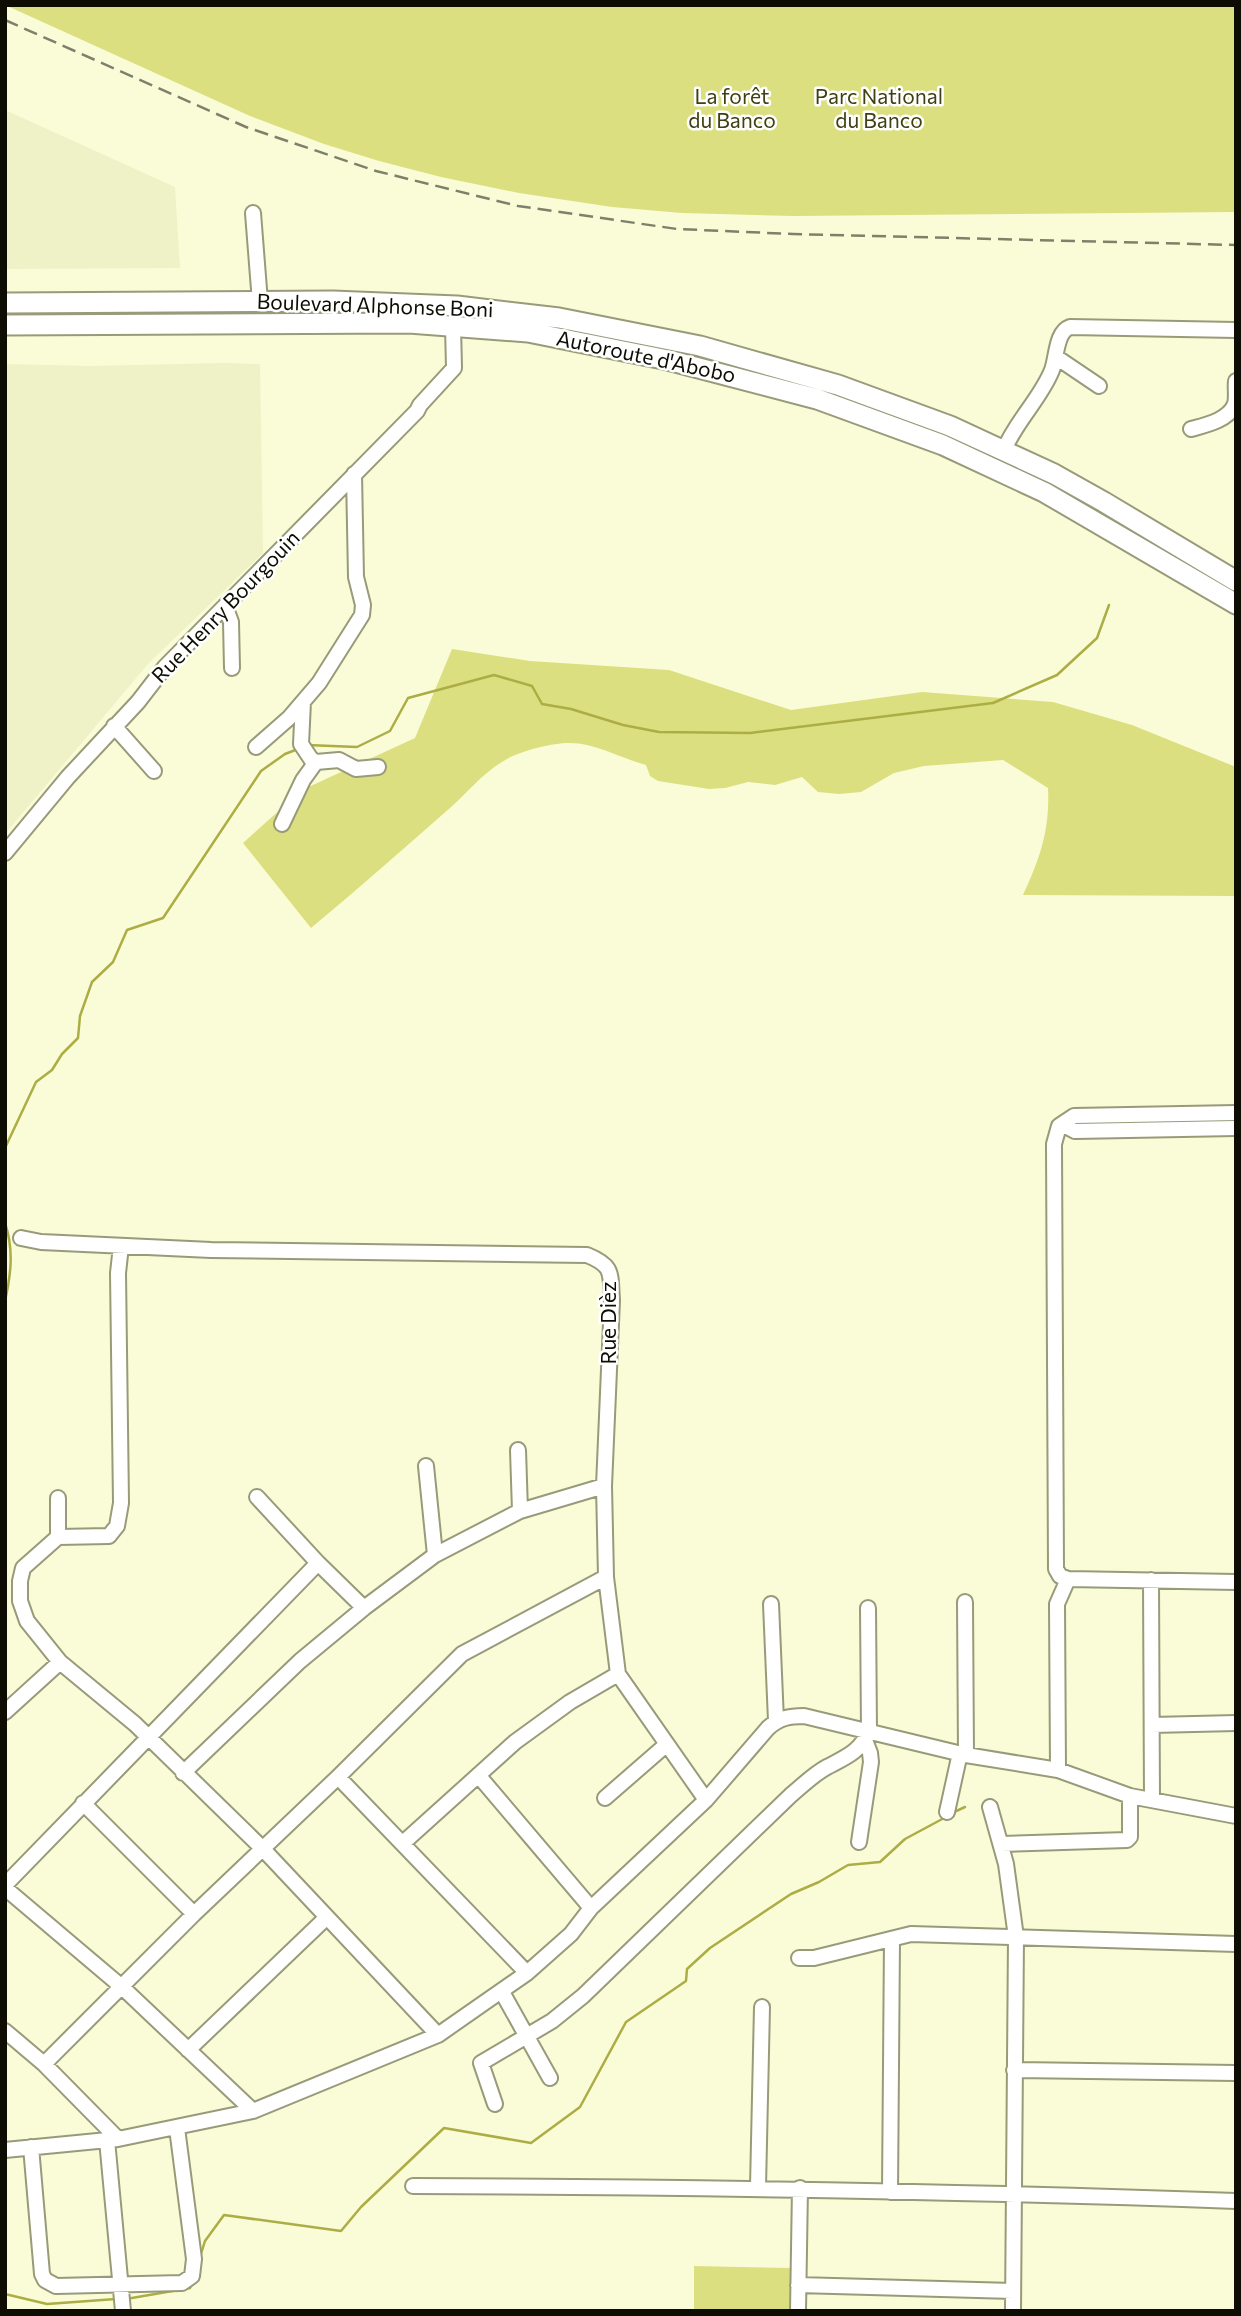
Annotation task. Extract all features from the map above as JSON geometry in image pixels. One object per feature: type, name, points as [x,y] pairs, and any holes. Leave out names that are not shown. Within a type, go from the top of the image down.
[{"type":"main road","name":"Boulevard Alphonse Boni","points":[[5,303],[333,301],[457,306],[559,318],[669,339],[838,385],[924,416],[1004,450],[1104,502],[1236,581]]},
{"type":"main road","name":"Autoroute d'Abobo","points":[[5,325],[409,323],[527,332],[668,360],[817,399],[943,445],[1044,492],[1236,604]]},
{"type":"street","points":[[253,213],[260,302]]},
{"type":"street","name":"Rue Henry Bourgouin","points":[[5,853],[68,777],[138,702],[165,667],[417,411],[454,368],[453,326]]},
{"type":"street","points":[[1004,450],[1011,432],[1051,373],[1065,329],[1236,330]]},
{"type":"street","points":[[1056,357],[1099,386]]},
{"type":"street","points":[[1191,429],[1227,416],[1234,404],[1236,381]]},
{"type":"street","points":[[256,747],[303,702],[338,656],[362,615],[363,605],[356,577],[354,474]]},
{"type":"street","points":[[225,606],[231,622],[232,667]]},
{"type":"street","points":[[303,702],[301,744],[313,760]]},
{"type":"street","points":[[114,726],[154,771]]},
{"type":"street","points":[[313,760],[339,760],[356,769],[378,766]]},
{"type":"street","points":[[282,824],[313,760]]},
{"type":"street","points":[[1236,1113],[1074,1116],[1056,1132],[1054,1144],[1056,1569],[1060,1576],[1068,1579],[1236,1582]]},
{"type":"street","points":[[1062,1124],[1075,1130],[1236,1128]]},
{"type":"street","points":[[21,1238],[121,1246],[118,1273],[121,1503],[117,1526],[109,1536],[58,1537],[23,1567],[20,1601],[27,1622],[60,1662],[148,1737],[262,1848],[438,2035]]},
{"type":"street","name":"Rue Dièz","points":[[121,1246],[211,1250],[587,1255],[603,1261],[610,1274],[612,1300],[604,1486],[606,1577],[618,1674],[706,1800]]},
{"type":"street","points":[[518,1450],[520,1511]]},
{"type":"street","points":[[426,1466],[435,1555]]},
{"type":"street","points":[[183,1773],[300,1661],[364,1608],[435,1555],[520,1511],[604,1486]]},
{"type":"street","points":[[257,1497],[364,1608]]},
{"type":"street","points":[[58,1498],[58,1537]]},
{"type":"street","points":[[253,2111],[122,1987],[5,1887],[83,1803],[318,1563]]},
{"type":"street","points":[[44,2064],[462,1654],[606,1577]]},
{"type":"street","points":[[1058,1770],[1057,1604],[1068,1579]]},
{"type":"street","points":[[1151,1580],[1152,1798]]},
{"type":"street","points":[[947,1812],[963,1754],[965,1602]]},
{"type":"street","points":[[771,1604],[776,1721]]},
{"type":"street","points":[[859,1842],[871,1762],[867,1736],[869,1608]]},
{"type":"street","points":[[5,1712],[60,1662]]},
{"type":"street","points":[[403,1843],[515,1742],[559,1710],[618,1674]]},
{"type":"street","points":[[5,2150],[112,2140],[253,2111],[438,2035],[502,1992],[571,1934],[591,1908],[706,1800],[776,1721],[791,1716],[804,1716],[867,1736],[1058,1770],[1130,1796],[1152,1798],[1236,1816]]},
{"type":"street","points":[[1152,1725],[1236,1723]]},
{"type":"street","points":[[495,2104],[481,2063],[528,2037],[583,1996],[791,1795],[814,1775],[847,1759],[867,1736]]},
{"type":"street","points":[[605,1798],[667,1744]]},
{"type":"street","points":[[478,1775],[591,1908]]},
{"type":"street","points":[[338,1777],[527,1973]]},
{"type":"street","points":[[1000,1844],[1127,1840],[1130,1837],[1130,1796]]},
{"type":"street","points":[[83,1803],[194,1914]]},
{"type":"street","points":[[990,1807],[1009,1881],[1016,1937],[1013,2311]]},
{"type":"street","points":[[188,2050],[327,1917]]},
{"type":"street","points":[[799,1958],[814,1958],[911,1934],[1236,1944]]},
{"type":"street","points":[[890,2192],[892,1939]]},
{"type":"street","points":[[502,1992],[550,2078]]},
{"type":"street","points":[[758,2187],[762,2007]]},
{"type":"street","points":[[5,2031],[44,2064],[112,2140],[122,2311]]},
{"type":"street","points":[[1014,2070],[1236,2073]]},
{"type":"street","points":[[32,2147],[42,2274],[45,2280],[56,2286],[182,2283],[192,2276],[194,2259],[177,2127]]},
{"type":"street","points":[[413,2186],[758,2187],[1236,2201]]},
{"type":"street","points":[[798,2311],[800,2188]]},
{"type":"street","points":[[798,2285],[1013,2291]]},
{"type":"shaded area","points":[[5,110],[175,187],[180,268],[5,269]]},
{"type":"shaded area","points":[[5,364],[90,366],[260,364],[263,553],[148,664],[5,834]]},
{"type":"green space","name":"La forêt du Banco","points":[[5,5],[1236,5],[1236,212],[794,216],[682,213],[612,207],[519,193],[441,177],[324,144],[250,116]]},
{"type":"green space","points":[[452,649],[530,661],[669,670],[791,710],[922,692],[1053,702],[1132,725],[1236,767],[1236,896],[1023,895],[1043,843],[1048,788],[1003,760],[924,766],[894,773],[861,792],[818,792],[802,777],[775,785],[748,782],[709,789],[658,781],[650,776],[646,765],[598,748],[569,743],[525,752],[508,758],[495,767],[311,928],[243,843],[302,790],[415,738]]},
{"type":"green space","points":[[694,2266],[791,2268],[791,2311],[694,2311]]},
{"type":"waterway","points":[[307,745],[357,747],[390,731],[408,698],[494,675],[532,686],[542,704],[659,732],[750,733],[993,703],[1057,675],[1097,638],[1109,605]]},
{"type":"waterway","points":[[5,1148],[36,1082],[52,1070],[62,1054],[78,1038],[80,1016],[92,982],[113,962],[127,930],[163,918],[261,771],[285,754],[298,749]]},
{"type":"waterway","points":[[5,1223],[11,1262],[5,1301]]},
{"type":"waterway","points":[[952,1813],[965,1807]]},
{"type":"waterway","points":[[200,2257],[205,2241],[224,2215],[341,2231],[361,2207],[444,2128],[531,2143],[580,2107],[626,2022],[686,1981],[687,1969],[710,1948],[791,1894],[848,1865],[880,1862],[905,1839],[946,1817]]},
{"type":"waterway","points":[[126,2299],[190,2288],[192,2284]]},
{"type":"waterway","points":[[5,2294],[47,2304],[116,2299]]},
{"type":"railway","points":[[5,20],[246,127],[376,171],[518,206],[677,229],[1236,245]]},
{"type":"park label","name":"Parc National du Banco","points":[[879,109]]}]
